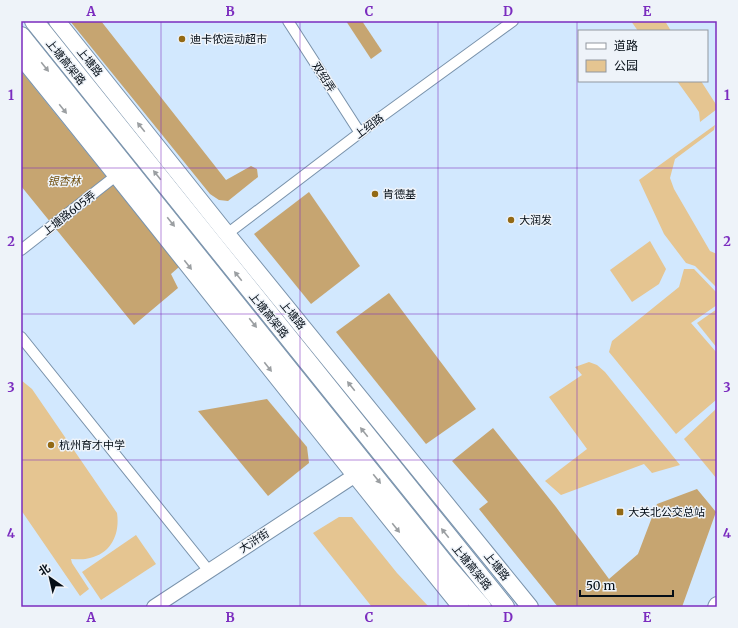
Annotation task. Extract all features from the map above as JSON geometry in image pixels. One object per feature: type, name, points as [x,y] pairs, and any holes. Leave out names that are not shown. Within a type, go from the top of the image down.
[{"type":"highway","name":"上塘高架路","points":[[34,21],[505,607]]},
{"type":"highway","name":"上塘高架路","points":[[21,36],[445,564],[482,607]]},
{"type":"main road","name":"上塘路","points":[[57,21],[227,234],[530,607]]},
{"type":"main road","points":[[21,57],[117,175],[354,476],[461,607]]},
{"type":"street","name":"双绍弄","points":[[288,21],[360,133]]},
{"type":"street","name":"上绍路","points":[[227,234],[360,133],[513,21]]},
{"type":"street","name":"上塘路605弄","points":[[21,250],[117,175]]},
{"type":"street","points":[[21,337],[209,571]]},
{"type":"street","name":"大浒街","points":[[154,607],[354,476]]},
{"type":"green space","points":[[70,21],[101,21],[226,180],[251,166],[257,169],[258,177],[228,201],[219,200],[210,194]]},
{"type":"green space","points":[[346,21],[362,21],[382,51],[371,59]]},
{"type":"green space","points":[[631,21],[665,21],[670,30],[637,30]]},
{"type":"green space","name":"银杏林","points":[[21,71],[179,267],[171,274],[178,288],[134,325],[21,186]]},
{"type":"green space","points":[[678,82],[702,82],[717,106],[717,109],[700,122],[699,112]]},
{"type":"green space","points":[[715,125],[714,130],[675,159],[670,178],[674,189],[710,251],[717,254],[717,288],[695,266],[686,263],[664,234],[639,180]]},
{"type":"green space","points":[[309,192],[360,266],[311,304],[254,234]]},
{"type":"green space","points":[[650,241],[666,269],[659,284],[632,302],[610,270]]},
{"type":"green space","points":[[684,269],[694,269],[717,293],[717,305],[691,323],[717,353],[716,400],[676,434],[609,352],[612,341],[679,287]]},
{"type":"green space","points":[[389,293],[476,409],[426,444],[336,332]]},
{"type":"green space","points":[[717,309],[717,348],[697,323]]},
{"type":"green space","points":[[589,362],[597,365],[605,372],[680,465],[652,473],[644,464],[561,495],[545,481],[587,449],[549,397],[582,375],[575,367]]},
{"type":"green space","points":[[21,380],[32,389],[117,513],[118,520],[116,535],[109,547],[104,552],[90,558],[71,559],[72,563],[89,589],[80,596],[21,510]]},
{"type":"green space","points":[[267,399],[307,447],[309,463],[268,496],[198,411]]},
{"type":"green space","points":[[717,408],[717,479],[684,439]]},
{"type":"green space","points":[[493,428],[556,507],[609,579],[638,554],[657,504],[697,489],[716,512],[682,607],[558,607],[479,509],[488,502],[452,461]]},
{"type":"green space","points":[[339,517],[352,517],[397,573],[429,607],[372,607],[313,533]]},
{"type":"green space","points":[[136,535],[156,564],[101,600],[82,572]]},
{"type":"place","name":"迪卡侬运动超市","points":[[182,39]]},
{"type":"place","name":"肯德基","points":[[375,194]]},
{"type":"place","name":"大润发","points":[[511,220]]},
{"type":"place","name":"杭州育才中学","points":[[51,445]]},
{"type":"place","name":"大关北公交总站","points":[[620,512]]}]
